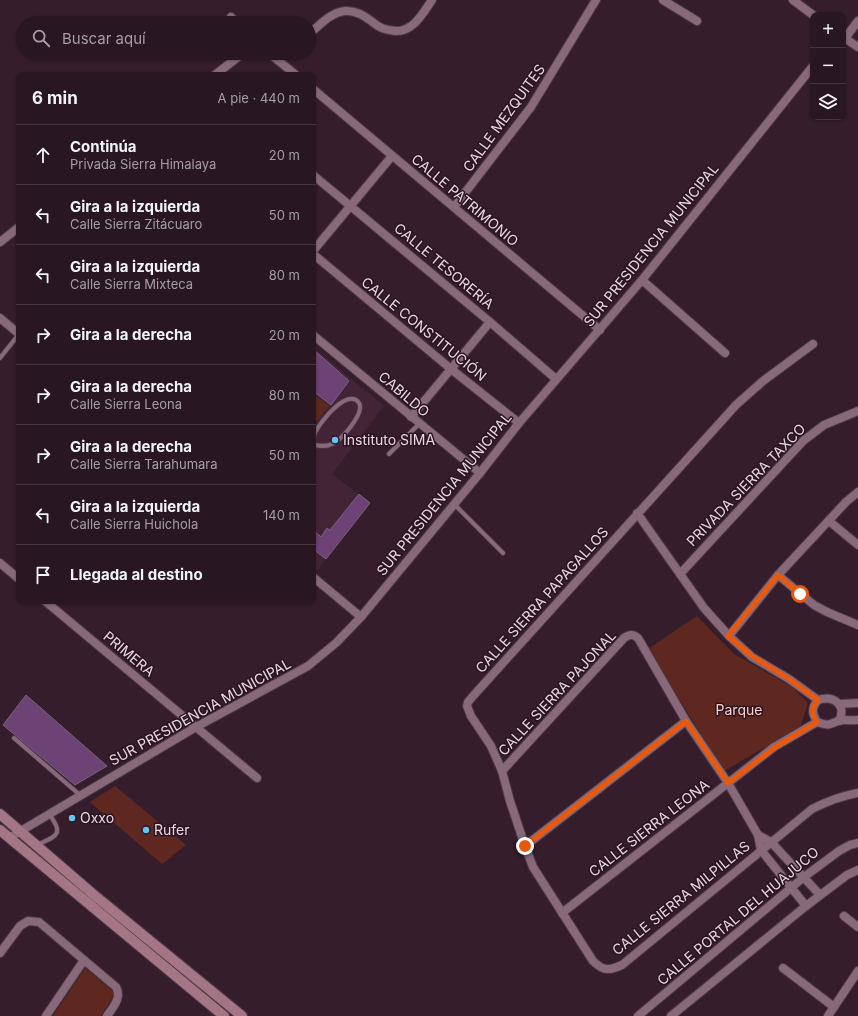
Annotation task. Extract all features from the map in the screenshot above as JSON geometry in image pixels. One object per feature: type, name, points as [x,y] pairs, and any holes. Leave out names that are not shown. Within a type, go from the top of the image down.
[{"type":"street","points":[[316,28],[331,16],[344,10],[353,11],[364,16],[380,27],[388,30],[399,31],[408,28],[419,20],[432,0]]},
{"type":"street","name":"CALLE MEZQUITES","points":[[454,207],[531,107],[596,0]]},
{"type":"street","points":[[663,0],[697,21]]},
{"type":"street","points":[[794,1],[810,13]]},
{"type":"street","points":[[846,36],[858,21]]},
{"type":"street","points":[[846,40],[858,47]]},
{"type":"street","points":[[219,72],[235,60]]},
{"type":"street","points":[[278,60],[292,72]]},
{"type":"street","name":"SUR PRESIDENCIA MUNICIPAL","points":[[9,838],[196,726],[308,666],[336,643],[361,617],[480,473],[519,423],[642,280],[810,70]]},
{"type":"street","name":"CALLE PATRIMONIO","points":[[316,93],[600,330]]},
{"type":"street","points":[[316,247],[392,156]]},
{"type":"street","name":"CALLE TESORERÍA","points":[[316,177],[490,322],[556,380]]},
{"type":"street","points":[[0,242],[16,229]]},
{"type":"street","name":"CALLE CONSTITUCIÓN","points":[[316,256],[451,369],[519,423]]},
{"type":"street","points":[[642,280],[725,354]]},
{"type":"street","points":[[0,318],[16,331]]},
{"type":"street","points":[[411,417],[490,322]]},
{"type":"street","name":"CABILDO","points":[[316,338],[480,473]]},
{"type":"street","name":"CALLE SIERRA PAPAGALLOS","points":[[502,771],[491,746],[471,716],[467,706],[468,702],[637,513],[748,393],[813,344]]},
{"type":"street","name":"PRIVADA SIERRA TAXCO","points":[[680,574],[803,441],[824,425],[858,411]]},
{"type":"street","points":[[728,636],[778,575],[846,502],[858,492]]},
{"type":"street","points":[[637,513],[704,608],[728,636],[752,656],[789,679],[818,700]]},
{"type":"street","points":[[829,521],[858,545]]},
{"type":"street","points":[[0,563],[16,576]]},
{"type":"street","points":[[778,575],[814,605],[858,625]]},
{"type":"street","points":[[316,580],[361,617]]},
{"type":"street","name":"PRIMERA","points":[[49,604],[257,778]]},
{"type":"street","name":"CALLE SIERRA PAJONAL","points":[[502,771],[624,638],[632,634],[638,638],[686,721]]},
{"type":"street","points":[[858,703],[840,704],[834,700],[824,698],[818,700],[813,706],[812,711],[817,722],[826,725],[834,724],[839,721],[858,720]]},
{"type":"street","points":[[839,721],[842,710],[840,704]]},
{"type":"street","points":[[525,846],[686,721],[728,783],[758,835],[761,850],[806,906]]},
{"type":"street","name":"CALLE SIERRA LEONA","points":[[562,913],[774,748],[817,722]]},
{"type":"street","points":[[502,771],[510,801],[533,867],[562,913]]},
{"type":"street","name":"CALLE SIERRA MILPILLAS","points":[[562,913],[592,961],[599,967],[606,969],[615,968],[622,965],[812,809],[827,801],[858,793]]},
{"type":"street","points":[[0,814],[94,895],[242,1016]]},
{"type":"street","points":[[0,830],[224,1016]]},
{"type":"street","points":[[758,835],[771,842],[820,895]]},
{"type":"street","name":"CALLE PORTAL DEL HUAJUCO","points":[[638,1016],[791,887],[839,850],[858,843]]},
{"type":"street","points":[[671,1016],[820,895],[847,875],[858,870]]},
{"type":"street","points":[[844,916],[858,927]]},
{"type":"street","points":[[0,953],[20,926],[28,921],[39,922],[116,987],[118,998],[107,1016]]},
{"type":"street","points":[[46,1016],[84,960]]},
{"type":"street","points":[[783,968],[834,1007]]},
{"type":"street","points":[[828,1016],[858,971]]},
{"type":"lane","points":[[0,358],[16,338]]},
{"type":"lane","points":[[316,429],[336,406],[344,400],[350,398],[359,402],[360,411],[358,417],[342,436],[331,445],[316,445]]},
{"type":"lane","points":[[389,454],[419,424]]},
{"type":"lane","points":[[454,504],[503,553]]},
{"type":"lane","points":[[14,738],[80,795]]},
{"type":"lane","points":[[37,846],[57,835],[58,826],[49,814]]},
{"type":"shaded area","name":"Instituto SIMA","points":[[316,349],[384,406],[332,474],[370,503],[316,572]]},
{"type":"green space","points":[[316,396],[329,406],[316,422]]},
{"type":"green space","name":"Parque","points":[[697,616],[734,654],[792,687],[808,703],[800,727],[724,771],[648,649]]},
{"type":"green space","name":"Rufer","points":[[115,786],[186,845],[162,864],[90,802]]},
{"type":"green space","points":[[85,968],[115,993],[101,1016],[53,1016]]},
{"type":"building","points":[[316,352],[349,381],[331,405],[316,393]]},
{"type":"building","points":[[359,494],[370,503],[326,559],[316,551],[316,533],[321,537],[327,528],[330,530]]},
{"type":"building","points":[[26,695],[107,766],[75,785],[3,725]]},
{"type":"place","name":"Instituto SIMA","points":[[335,440]]},
{"type":"place","name":"Oxxo","points":[[72,818]]},
{"type":"place","name":"Rufer","points":[[146,830]]},
{"type":"route","points":[[525,846],[686,721],[728,783],[774,748],[798,732],[817,722],[812,711],[813,706],[818,700],[789,679],[752,656],[728,636],[778,575],[800,594]]}]
